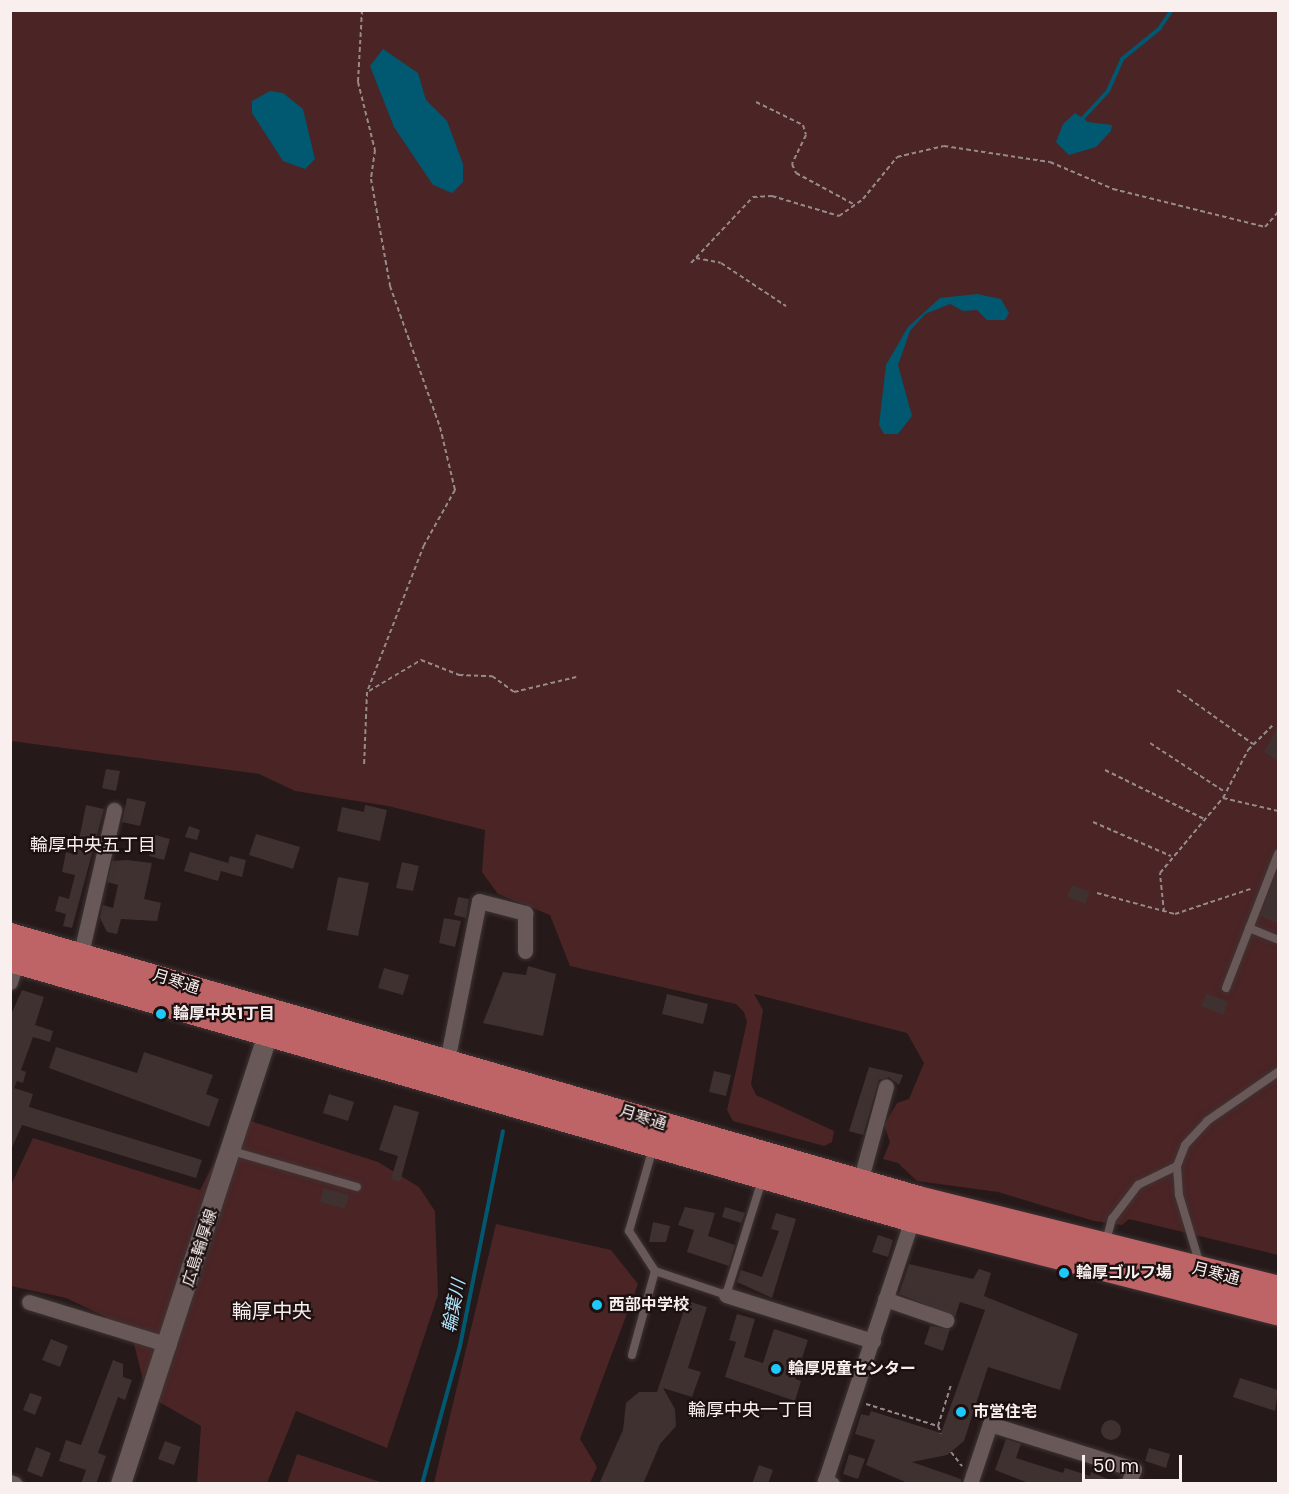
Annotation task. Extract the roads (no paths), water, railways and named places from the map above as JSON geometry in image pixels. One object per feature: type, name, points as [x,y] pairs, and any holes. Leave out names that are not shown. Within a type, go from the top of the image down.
[{"type":"highway","name":"月寒通","points":[[14,955],[81,953],[272,1022],[447,1061],[656,1134]]},
{"type":"highway","name":"月寒通","points":[[14,955],[272,1022],[766,1167],[1278,1312]]},
{"type":"highway","name":"月寒通","points":[[766,1167],[860,1182],[915,1209],[1105,1246],[1278,1289]]},
{"type":"street","points":[[81,953],[114,810]]},
{"type":"street","points":[[447,1061],[479,901],[525,913],[525,951]]},
{"type":"street","name":"広島輪厚線","points":[[121,1484],[169,1345],[272,1022]]},
{"type":"street","points":[[860,1182],[886,1086]]},
{"type":"street","points":[[832,1484],[825,1481],[915,1209]]},
{"type":"street","points":[[726,1296],[873,1341]]},
{"type":"street","points":[[885,1299],[946,1320]]},
{"type":"street","points":[[29,1302],[169,1345]]},
{"type":"street","points":[[969,1476],[990,1424],[1134,1469],[1128,1484]]},
{"type":"lane","points":[[1226,988],[1278,854]]},
{"type":"lane","points":[[1249,928],[1278,940]]},
{"type":"lane","points":[[1201,1270],[1181,1204],[1177,1166],[1195,1132],[1278,1072]]},
{"type":"lane","points":[[656,1134],[629,1231],[655,1272],[726,1296],[766,1167]]},
{"type":"lane","points":[[231,1151],[357,1187]]},
{"type":"lane","points":[[1105,1246],[1112,1219],[1138,1185],[1177,1166]]},
{"type":"lane","points":[[632,1355],[655,1272]]},
{"type":"water","points":[[383,49],[418,73],[426,100],[447,121],[463,164],[463,182],[452,193],[433,185],[394,127],[370,66]]},
{"type":"water","points":[[270,91],[283,93],[303,109],[315,159],[305,169],[283,161],[252,113],[252,101]]},
{"type":"water","points":[[1075,113],[1088,122],[1112,125],[1111,131],[1096,147],[1069,155],[1056,142],[1063,124]]},
{"type":"water","points":[[977,294],[1001,299],[1009,313],[1005,320],[987,320],[977,310],[963,311],[950,304],[925,314],[910,331],[898,365],[912,416],[898,434],[884,434],[879,425],[886,365],[908,327],[940,298]]},
{"type":"waterway","points":[[1081,120],[1108,91],[1122,59],[1159,29],[1172,10]]},
{"type":"waterway","name":"輪葉川","points":[[422,1484],[460,1346],[503,1131]]},
{"type":"place","name":"輪厚中央1丁目","points":[[161,1014]]},
{"type":"place","name":"輪厚ゴルフ場","points":[[1064,1273]]},
{"type":"place","name":"西部中学校","points":[[597,1305]]},
{"type":"place","name":"輪厚児童センター","points":[[776,1369]]},
{"type":"place","name":"市営住宅","points":[[961,1412]]},
{"type":"district","name":"輪厚中央五丁目","points":[[93,845]]},
{"type":"district","name":"輪厚中央","points":[[272,1311]]},
{"type":"district","name":"輪厚中央一丁目","points":[[751,1410]]}]
